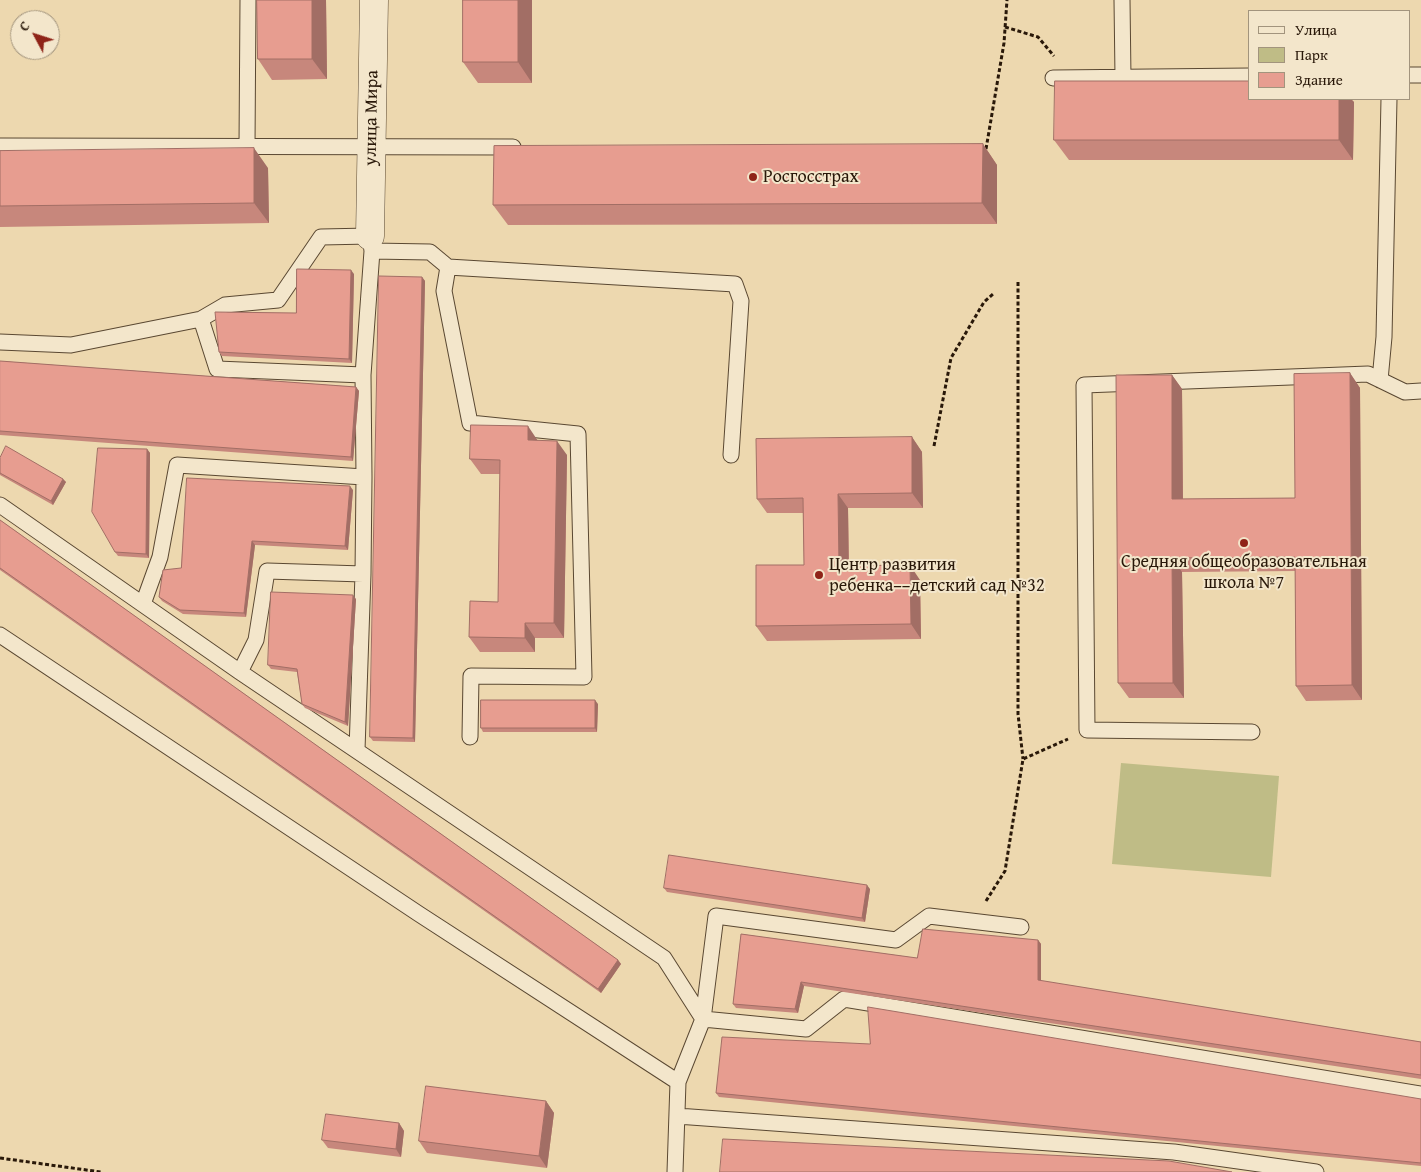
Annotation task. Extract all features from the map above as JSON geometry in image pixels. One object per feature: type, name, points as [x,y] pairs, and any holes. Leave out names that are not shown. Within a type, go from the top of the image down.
[{"type":"street","name":"улица Мира","points":[[371,243],[374,0]]},
{"type":"lane","points":[[247,146],[248,0]]},
{"type":"lane","points":[[1122,0],[1123,78]]},
{"type":"lane","points":[[1053,78],[1248,76]]},
{"type":"lane","points":[[1380,380],[1384,337],[1389,100]]},
{"type":"lane","points":[[0,146],[530,147]]},
{"type":"lane","points":[[0,342],[71,345],[201,319],[225,305],[278,300],[321,237],[430,252],[448,267],[735,284],[741,301],[731,455]]},
{"type":"lane","points":[[356,750],[363,574],[363,375],[371,243]]},
{"type":"lane","points":[[448,267],[444,291],[470,423],[578,434],[584,677],[470,676],[470,737]]},
{"type":"lane","points":[[201,319],[217,369],[363,375]]},
{"type":"lane","points":[[1252,732],[1087,730],[1084,385],[1368,374],[1404,392],[1421,391]]},
{"type":"lane","points":[[143,604],[160,558],[177,465],[364,477]]},
{"type":"lane","points":[[0,505],[240,672],[664,958],[703,1019]]},
{"type":"lane","points":[[240,672],[256,640],[267,571],[363,574]]},
{"type":"lane","points":[[0,635],[419,914],[678,1082]]},
{"type":"lane","points":[[675,1172],[678,1082],[703,1019],[716,916],[896,940],[929,916],[1021,927]]},
{"type":"lane","points":[[703,1019],[806,1029],[844,999],[1421,1094]]},
{"type":"lane","points":[[677,1116],[1174,1152],[1316,1172]]},
{"type":"path","points":[[986,149],[1004,43],[1007,0]]},
{"type":"path","points":[[1005,27],[1038,36],[1072,78]]},
{"type":"path","points":[[983,922],[987,899],[1005,871],[1023,759],[1018,714],[1018,282]]},
{"type":"path","points":[[934,446],[952,358],[984,302],[993,294]]},
{"type":"path","points":[[1023,759],[1087,730]]},
{"type":"path","points":[[0,1158],[101,1172]]},
{"type":"green space","points":[[1121,763],[1279,776],[1271,877],[1112,864]]},
{"type":"building","points":[[257,0],[312,0],[312,59],[258,59]]},
{"type":"building","points":[[463,0],[518,0],[518,62],[463,62]]},
{"type":"building","points":[[1055,81],[1248,81],[1248,100],[1339,100],[1339,140],[1054,140]]},
{"type":"building","points":[[983,144],[982,203],[493,205],[494,146]]},
{"type":"building","points":[[254,148],[254,203],[0,206],[0,151]]},
{"type":"building","points":[[297,269],[351,270],[349,359],[219,352],[215,312],[296,313]]},
{"type":"building","points":[[379,276],[422,277],[413,738],[370,737]]},
{"type":"building","points":[[0,361],[356,387],[351,457],[0,431]]},
{"type":"building","name":"Средняя общеобразовательная школа №7","points":[[1350,373],[1352,685],[1296,686],[1295,557],[1172,558],[1173,683],[1118,683],[1116,375],[1172,375],[1172,499],[1295,498],[1294,374]]},
{"type":"building","points":[[471,425],[528,426],[528,440],[557,441],[554,623],[525,623],[525,638],[469,637],[470,601],[498,602],[500,460],[470,459]]},
{"type":"building","points":[[912,437],[912,493],[838,494],[839,566],[910,565],[911,624],[756,626],[756,565],[804,565],[803,498],[757,499],[756,439]]},
{"type":"building","points":[[6,446],[63,479],[51,501],[0,473],[0,458]]},
{"type":"building","points":[[98,448],[147,449],[146,554],[115,552],[92,512]]},
{"type":"building","points":[[187,478],[350,486],[345,546],[252,541],[244,613],[180,610],[159,597],[163,570],[181,568]]},
{"type":"building","points":[[0,520],[618,960],[598,989],[0,568]]},
{"type":"building","points":[[271,592],[353,595],[345,722],[302,704],[297,669],[268,665]]},
{"type":"building","points":[[481,700],[595,700],[595,728],[481,728]]},
{"type":"building","points":[[669,855],[867,885],[862,918],[664,888]]},
{"type":"building","points":[[923,929],[1038,940],[1038,980],[1421,1042],[1421,1075],[801,982],[795,1009],[733,1004],[741,934],[917,958]]},
{"type":"building","points":[[868,1007],[1421,1099],[1421,1163],[716,1093],[722,1037],[870,1044]]},
{"type":"building","points":[[426,1086],[546,1101],[539,1156],[419,1141]]},
{"type":"building","points":[[326,1114],[399,1123],[396,1149],[322,1140]]},
{"type":"building","points":[[723,1139],[1169,1161],[1232,1172],[720,1172]]},
{"type":"place","name":"Росгосстрах","points":[[753,177]]},
{"type":"place","name":"Средняя общеобразовательная школа №7","points":[[1244,543]]},
{"type":"place","name":"Центр развития ребенка––детский сад №32","points":[[819,575]]}]
